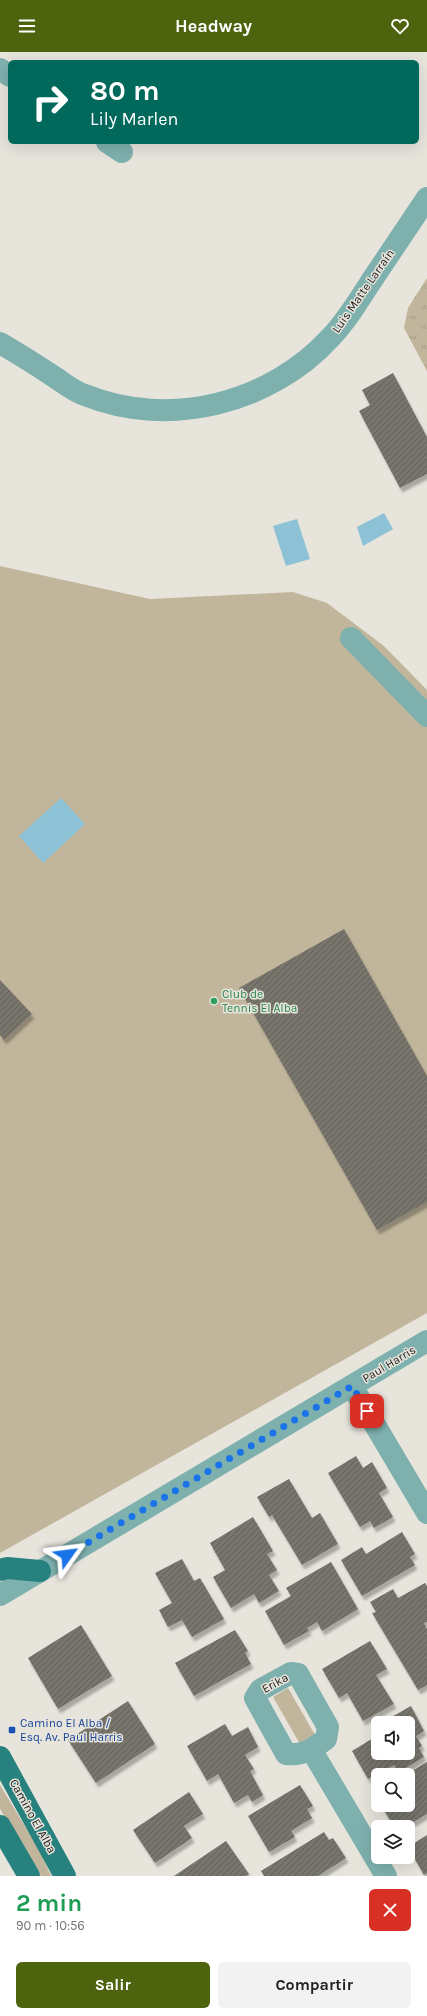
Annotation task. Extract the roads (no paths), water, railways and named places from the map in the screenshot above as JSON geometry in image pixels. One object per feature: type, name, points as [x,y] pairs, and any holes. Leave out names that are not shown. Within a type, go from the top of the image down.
[{"type":"main road","points":[[0,1570],[7,1568],[40,1571]]},
{"type":"main road","name":"Camino El Alba","points":[[0,1757],[65,1876]]},
{"type":"main road","points":[[0,1826],[29,1876]]},
{"type":"street","name":"Luis Matte Larraín","points":[[0,343],[83,395],[107,403],[132,408],[177,410],[209,406],[234,400],[261,389],[286,375],[310,358],[331,337],[349,314],[427,198]]},
{"type":"street","points":[[351,638],[427,716]]},
{"type":"street","name":"Paul Harris","points":[[0,1595],[427,1341]]},
{"type":"street","points":[[352,1386],[427,1513]]},
{"type":"street","points":[[312,1751],[386,1876]]},
{"type":"water","points":[[384,513],[393,529],[363,546],[357,527]]},
{"type":"water","points":[[297,519],[310,559],[286,566],[273,526]]},
{"type":"water","points":[[61,798],[85,824],[43,863],[19,836]]},
{"type":"place","name":"Club de Tennis El Alba","points":[[214,1001]]},
{"type":"place","name":"Camino El Alba / Esq. Av. Paul Harris","points":[[12,1730]]}]
